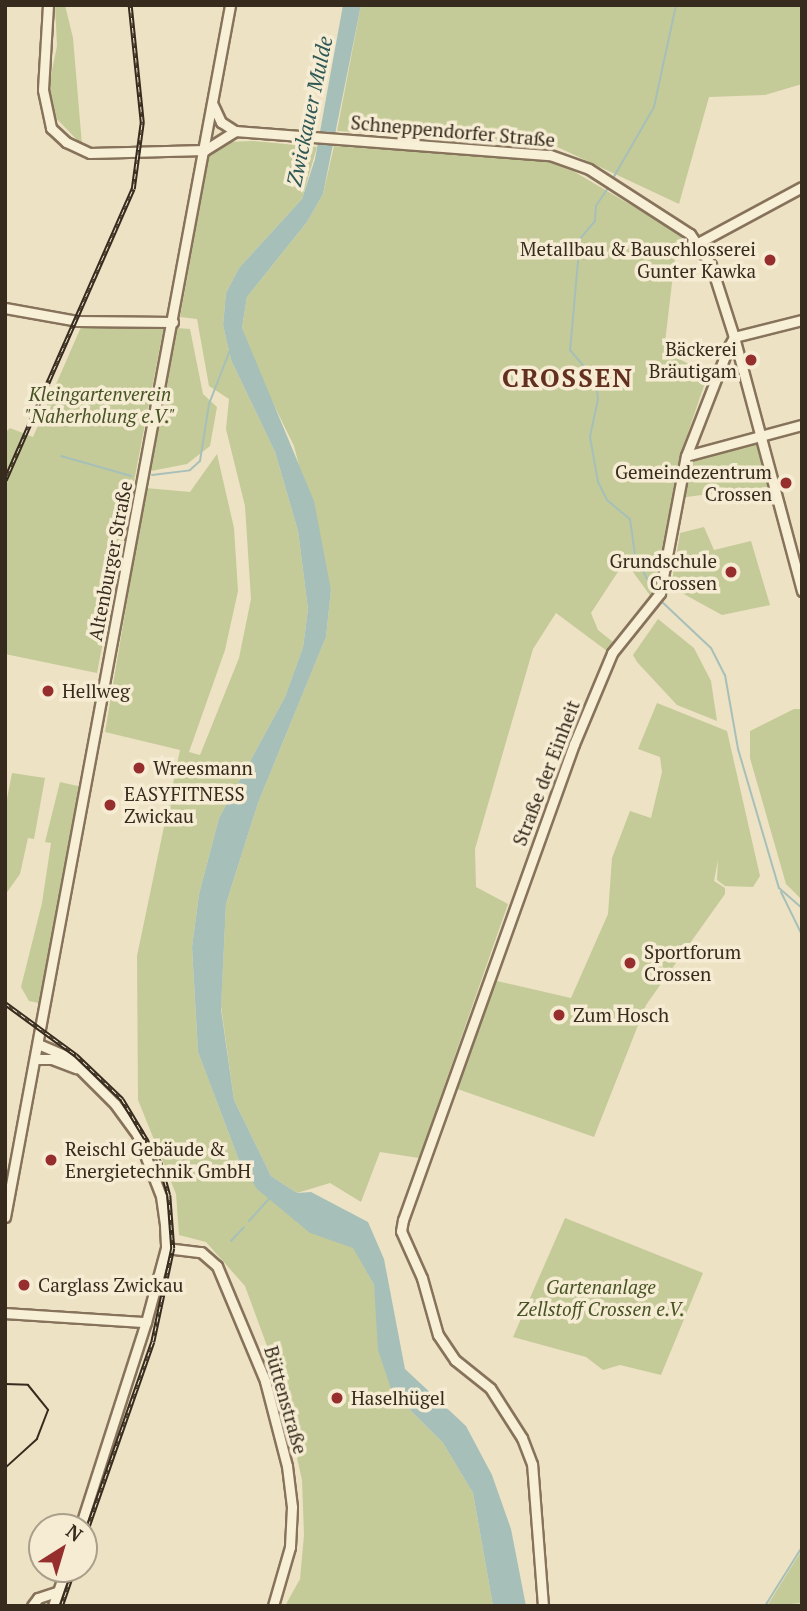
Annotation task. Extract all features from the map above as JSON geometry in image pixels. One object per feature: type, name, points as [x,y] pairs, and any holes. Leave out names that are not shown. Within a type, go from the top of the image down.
[{"type":"street","points":[[48,5],[43,90],[51,128],[66,142],[90,153],[205,150],[235,131],[221,122],[212,104]]},
{"type":"street","name":"Altenburger Straße","points":[[5,1217],[230,5]]},
{"type":"street","name":"Schneppendorfer Straße","points":[[235,131],[550,155],[589,169],[698,243],[711,265],[734,337],[802,591]]},
{"type":"street","points":[[698,243],[802,187]]},
{"type":"street","points":[[5,308],[76,321],[173,322]]},
{"type":"street","points":[[734,337],[802,320]]},
{"type":"street","name":"Straße der Einheit","points":[[543,1606],[532,1464],[522,1438],[490,1388],[455,1360],[438,1335],[422,1278],[401,1231],[486,977],[574,744],[612,653],[660,593],[686,456],[734,337]]},
{"type":"street","points":[[686,456],[802,425]]},
{"type":"street","points":[[38,1044],[68,1057],[86,1074],[136,1135],[151,1166],[161,1196],[166,1248],[146,1322],[85,1513]]},
{"type":"street","points":[[35,1059],[66,1063],[86,1074]]},
{"type":"street","name":"Büttenstraße","points":[[166,1248],[201,1252],[217,1266],[265,1381],[287,1466],[292,1507],[290,1548],[273,1606]]},
{"type":"street","points":[[5,1313],[146,1322]]},
{"type":"street","points":[[53,1606],[61,1583]]},
{"type":"street","points":[[32,1606],[38,1598],[57,1592]]},
{"type":"green space","points":[[55,5],[65,5],[73,38],[82,145],[55,117],[48,90],[57,46]]},
{"type":"green space","points":[[361,5],[802,5],[802,84],[765,95],[709,97],[679,204],[551,144],[337,131]]},
{"type":"green space","points":[[253,141],[317,147],[302,199],[239,268],[226,293],[223,325],[231,360],[275,452],[298,531],[308,609],[303,647],[285,697],[219,818],[199,894],[192,947],[198,1052],[240,1163],[353,1247],[374,1285],[392,1392],[443,1443],[473,1493],[493,1606],[285,1606],[300,1579],[304,1535],[302,1480],[279,1379],[245,1286],[206,1242],[179,1235],[176,1194],[138,1100],[137,956],[180,750],[105,732],[146,488],[190,492],[217,454],[234,528],[238,591],[225,650],[189,752],[200,755],[239,658],[251,599],[245,506],[226,429],[229,399],[209,386],[197,319],[180,317],[209,157],[228,142]]},
{"type":"green space","points":[[334,146],[548,161],[573,171],[653,218],[683,237],[676,249],[664,351],[708,374],[681,453],[652,598],[625,561],[591,613],[598,630],[613,642],[607,651],[556,613],[533,649],[475,849],[476,887],[508,904],[419,1158],[380,1152],[361,1202],[330,1183],[297,1193],[271,1176],[234,1100],[221,1006],[226,904],[258,803],[326,637],[331,590],[294,446],[254,364],[242,328],[247,297],[307,222],[323,194]]},
{"type":"green space","name":"Kleingartenverein \"Naherholung e.V.\"","points":[[164,326],[97,673],[5,654],[5,433],[10,428],[33,437],[81,327]]},
{"type":"green space","points":[[177,328],[190,329],[203,394],[217,407],[210,446],[187,464],[151,471]]},
{"type":"green space","points":[[760,438],[773,486],[678,498],[686,456]]},
{"type":"green space","points":[[704,527],[714,550],[751,541],[770,605],[722,615],[671,587],[680,533]]},
{"type":"green space","points":[[658,619],[694,648],[711,681],[717,721],[677,705],[637,662],[633,655]]},
{"type":"green space","name":"Sportforum Crossen","points":[[657,703],[727,731],[760,876],[753,887],[725,886],[717,880],[718,860],[714,881],[725,888],[725,894],[646,1005],[594,1137],[449,1086],[488,979],[571,998],[608,914],[612,858],[630,811],[651,818],[662,772],[660,757],[638,749]]},
{"type":"green space","points":[[794,709],[802,709],[801,899],[786,884],[750,758],[750,731]]},
{"type":"green space","points":[[12,773],[45,778],[34,839],[28,838],[20,874],[5,895],[5,809]]},
{"type":"green space","points":[[60,782],[82,787],[39,1003],[29,1001],[21,987],[42,903],[51,843],[45,842]]},
{"type":"green space","name":"Gartenanlage Zellstoff Crossen e.V.","points":[[565,1218],[703,1273],[661,1375],[620,1365],[603,1370],[586,1357],[513,1337]]},
{"type":"green space","points":[[802,1550],[802,1603],[767,1606],[795,1561]]},
{"type":"water","points":[[343,5],[361,5],[323,194],[307,222],[247,297],[242,328],[314,501],[331,590],[326,637],[258,803],[226,904],[221,1009],[234,1100],[271,1176],[297,1193],[311,1192],[368,1222],[384,1259],[405,1369],[466,1426],[492,1475],[511,1529],[526,1606],[493,1606],[473,1493],[443,1443],[392,1392],[378,1350],[374,1285],[353,1248],[310,1233],[257,1189],[240,1163],[198,1052],[192,947],[199,894],[219,818],[285,697],[303,647],[308,609],[298,531],[275,452],[231,360],[223,325],[226,293],[239,268],[302,199],[315,159]]},
{"type":"waterway","points":[[612,180],[654,107],[676,5]]},
{"type":"waterway","points":[[610,185],[596,206],[595,221],[580,239],[570,350],[596,381],[598,399],[590,437],[598,482],[607,500],[630,519],[635,555],[654,593]]},
{"type":"waterway","points":[[152,475],[190,470],[200,461],[209,404],[230,350]]},
{"type":"waterway","points":[[61,456],[131,476]]},
{"type":"waterway","points":[[660,600],[711,648],[725,675],[738,749],[779,888],[802,908]]},
{"type":"waterway","points":[[781,892],[802,935]]},
{"type":"waterway","points":[[249,1221],[270,1198]]},
{"type":"waterway","points":[[231,1241],[244,1227]]},
{"type":"waterway","points":[[765,1606],[802,1547]]},
{"type":"tram line","points":[[5,1384],[28,1385],[48,1410],[37,1439],[5,1468]]},
{"type":"railway","points":[[5,480],[133,189],[142,122],[130,5]]},
{"type":"railway","points":[[5,1003],[76,1055],[122,1099],[160,1162],[169,1195],[173,1248],[153,1342],[93,1513]]},
{"type":"railway","points":[[61,1606],[69,1583]]},
{"type":"place","name":"Metallbau & Bauschlosserei Gunter Kawka","points":[[770,260]]},
{"type":"place","name":"Bäckerei Bräutigam","points":[[751,360]]},
{"type":"place","name":"Gemeindezentrum Crossen","points":[[786,483]]},
{"type":"place","name":"Grundschule Crossen","points":[[731,572]]},
{"type":"place","name":"Hellweg","points":[[48,691]]},
{"type":"place","name":"Wreesmann","points":[[139,768]]},
{"type":"place","name":"EASYFITNESS Zwickau","points":[[110,805]]},
{"type":"place","name":"Sportforum Crossen","points":[[630,963]]},
{"type":"place","name":"Zum Hosch","points":[[559,1015]]},
{"type":"place","name":"Reischl Gebäude & Energietechnik GmbH","points":[[51,1160]]},
{"type":"place","name":"Carglass Zwickau","points":[[24,1285]]},
{"type":"place","name":"Haselhügel","points":[[337,1398]]},
{"type":"district","name":"CROSSEN","points":[[568,378]]},
{"type":"water label","name":"Zwickauer Mulde","points":[[309,111]]}]
